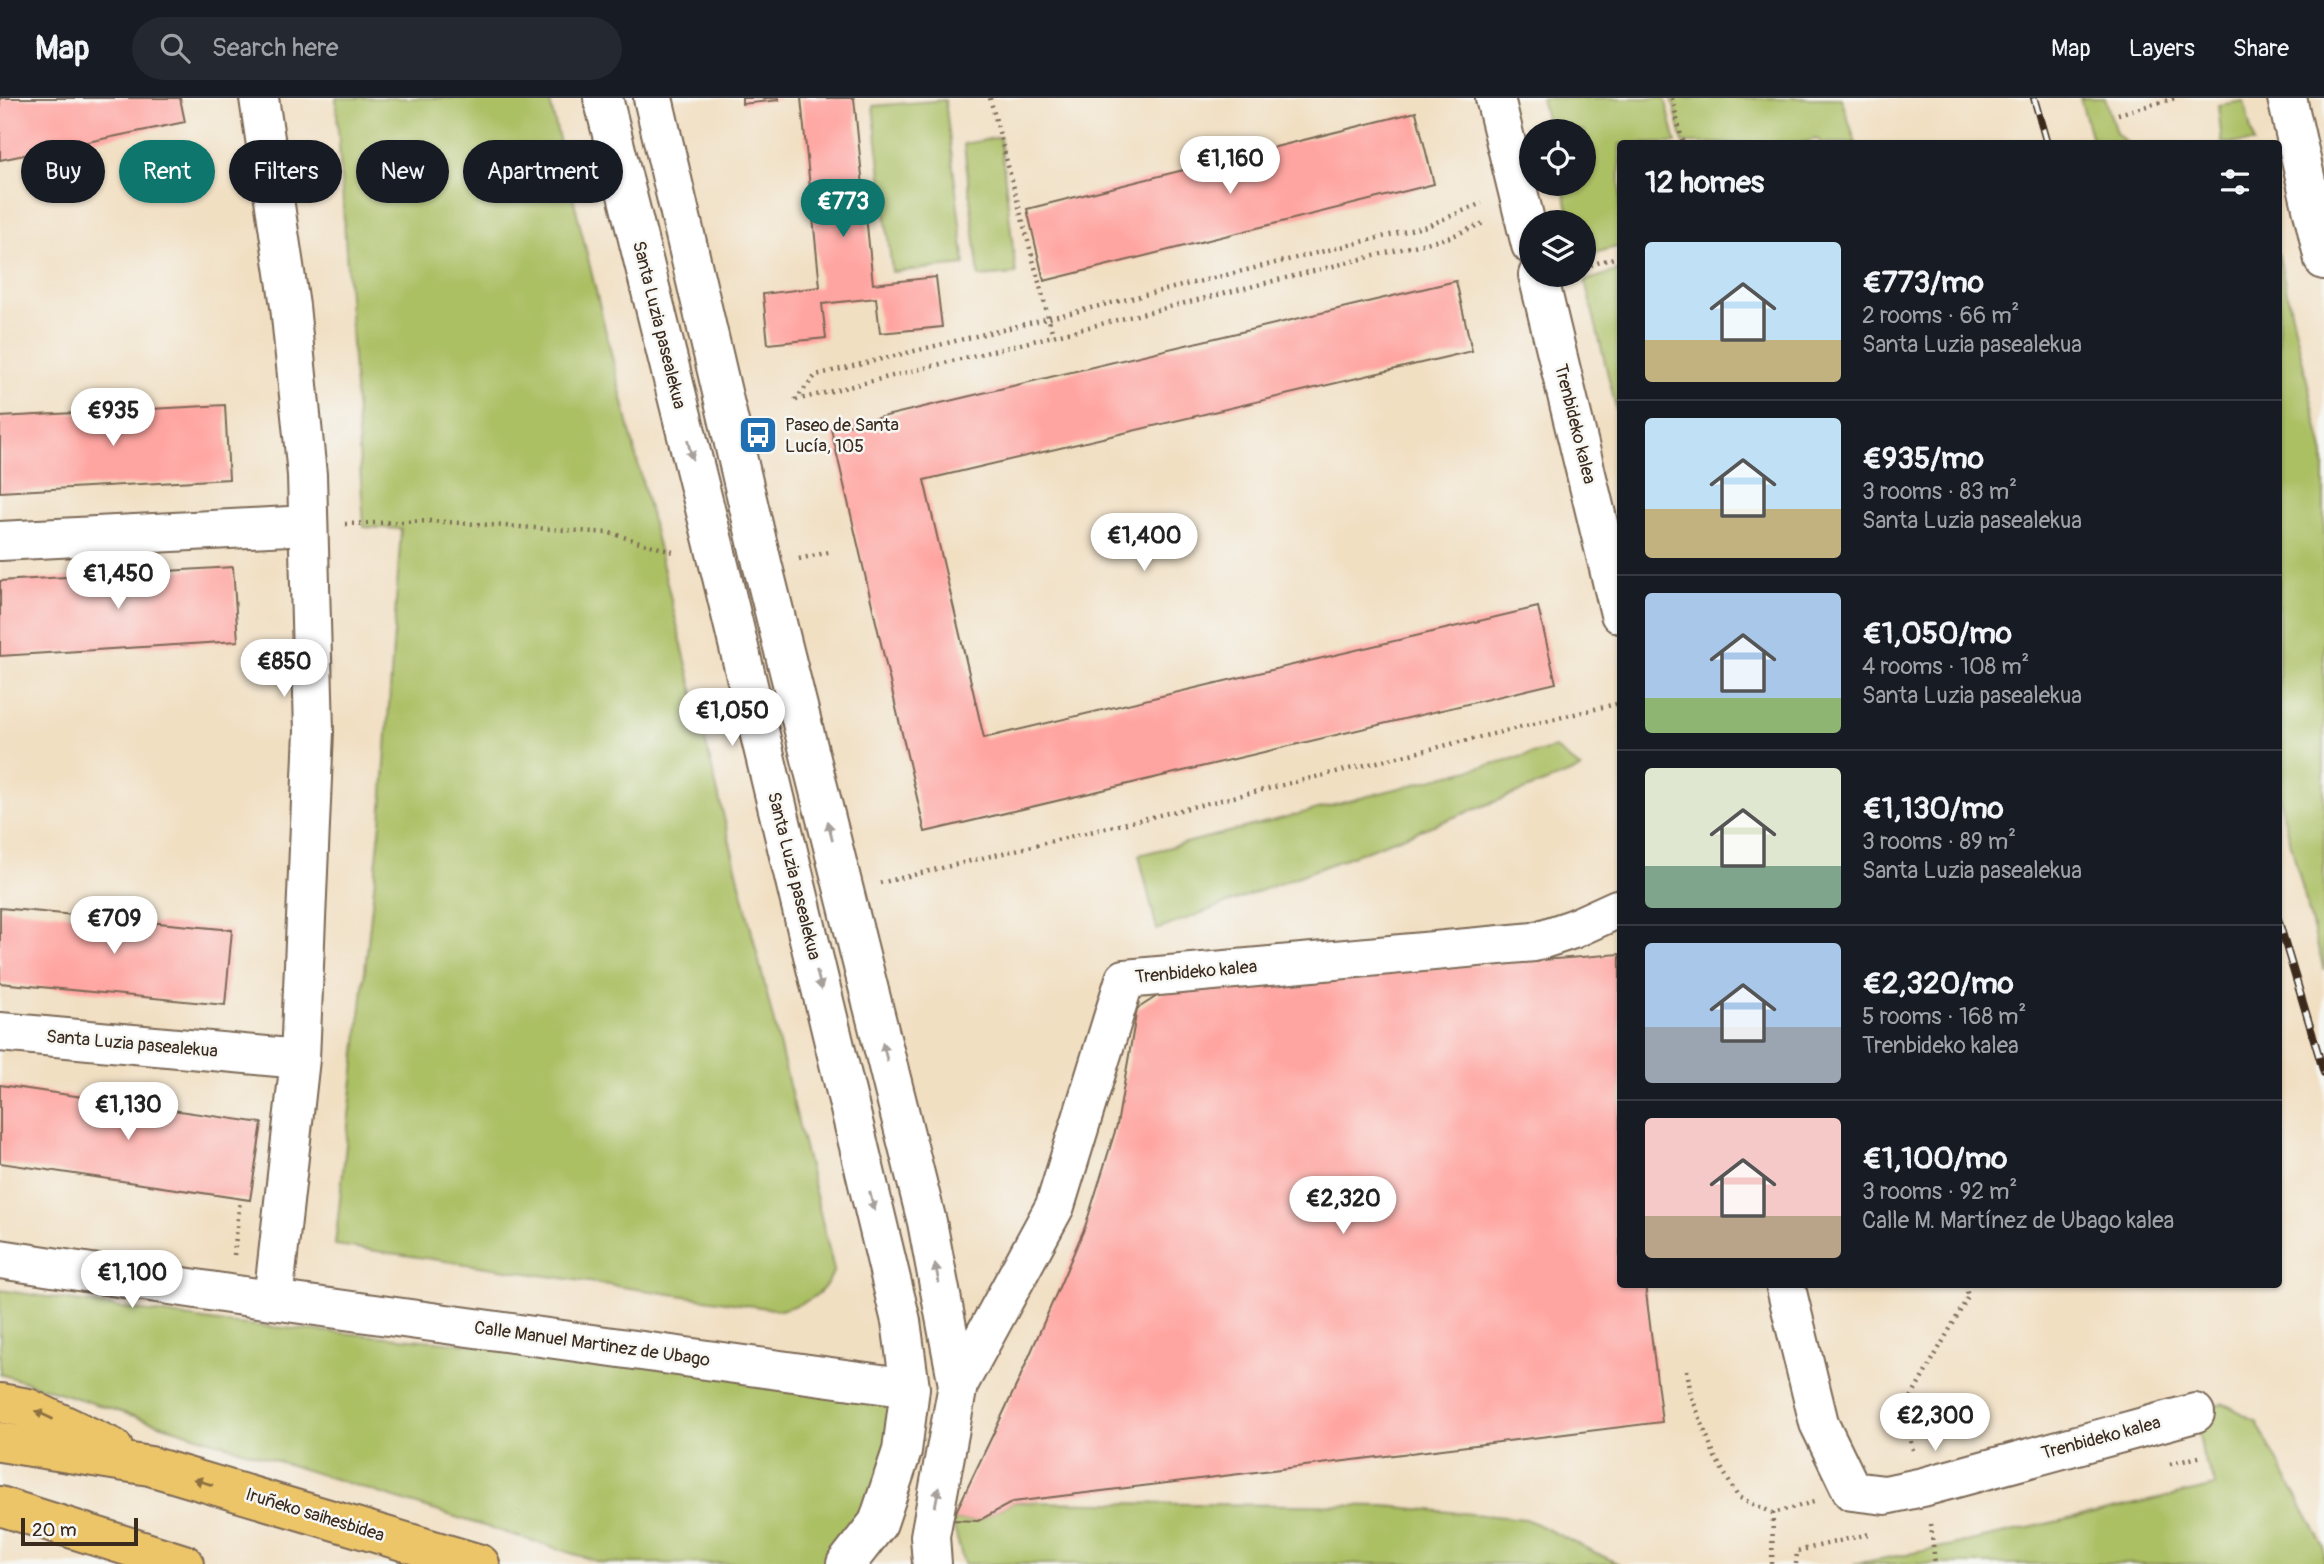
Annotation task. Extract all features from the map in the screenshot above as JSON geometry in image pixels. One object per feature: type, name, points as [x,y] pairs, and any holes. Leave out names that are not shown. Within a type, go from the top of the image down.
[{"type":"highway","points":[[0,1403],[29,1408],[150,1466]]},
{"type":"highway","points":[[0,1442],[150,1466]]},
{"type":"highway","name":"Iruñeko saihesbidea","points":[[150,1466],[480,1564]]},
{"type":"highway","points":[[0,1506],[184,1564]]},
{"type":"highway","points":[[0,1532],[174,1564]]},
{"type":"street","points":[[259,98],[290,306],[307,475],[314,731],[300,1059],[273,1300]]},
{"type":"street","name":"Santa Luzia pasealekua","points":[[603,98],[725,588],[898,1307],[910,1388],[902,1451],[878,1523],[846,1564]]},
{"type":"street","points":[[653,98],[763,567],[928,1222],[958,1385],[930,1536],[932,1564]]},
{"type":"street","points":[[1495,98],[1523,210]]},
{"type":"street","points":[[2287,98],[2324,260]]},
{"type":"street","name":"Trenbideko kalea","points":[[1541,287],[1617,602]]},
{"type":"street","points":[[0,541],[308,525]]},
{"type":"street","name":"Trenbideko kalea","points":[[958,1385],[1055,1206],[1125,979],[1534,942],[1573,929],[1617,909]]},
{"type":"street","name":"Santa Luzia pasealekua","points":[[0,1032],[300,1059]]},
{"type":"street","name":"Calle Manuel Martinez de Ubago","points":[[0,1259],[273,1300],[910,1388]]},
{"type":"street","points":[[1786,1288],[1819,1423],[1852,1491]]},
{"type":"street","name":"Trenbideko kalea","points":[[1852,1491],[1885,1495],[1923,1488],[2195,1413]]},
{"type":"path","points":[[990,98],[1054,335]]},
{"type":"path","points":[[1672,98],[1682,140]]},
{"type":"path","points":[[2118,114],[2177,98]]},
{"type":"path","points":[[1519,212],[1498,197],[1427,226],[816,375],[796,400],[1450,237],[1503,214],[1519,216]]},
{"type":"path","points":[[1596,263],[1617,257]]},
{"type":"path","points":[[308,525],[430,521],[610,533],[682,556]]},
{"type":"path","points":[[845,892],[1617,704]]},
{"type":"path","points":[[233,1263],[240,1200]]},
{"type":"path","points":[[1966,1288],[1969,1297]]},
{"type":"path","points":[[1687,1370],[1692,1395],[1715,1457],[1738,1497],[1773,1513],[1852,1491]]},
{"type":"path","points":[[1772,1564],[1773,1513]]},
{"type":"path","points":[[1931,1519],[1935,1564]]},
{"type":"green space","points":[[336,98],[549,98],[559,140],[463,140],[463,203],[575,203],[834,1270],[819,1293],[798,1305],[780,1310],[335,1245],[381,822],[401,529],[364,527],[342,190],[342,140],[339,140]]},
{"type":"green space","points":[[1541,98],[1665,98],[1675,140],[1617,140],[1617,247],[1596,253],[1596,210],[1568,210],[1565,196],[1596,196],[1596,119],[1546,119]]},
{"type":"green space","points":[[1672,98],[1841,98],[1855,140],[1817,139],[1682,140]]},
{"type":"green space","points":[[2080,98],[2105,98],[2116,133],[2124,140],[2092,140]]},
{"type":"green space","points":[[945,100],[965,265],[892,272],[873,106]]},
{"type":"green space","points":[[2244,101],[2253,140],[2222,140],[2218,105]]},
{"type":"green space","points":[[1000,137],[1016,274],[979,277],[964,144]]},
{"type":"green space","points":[[1617,271],[1617,412],[1586,287],[1596,287],[1596,278]]},
{"type":"green space","points":[[2282,271],[2324,455],[2324,971],[2282,810]]},
{"type":"green space","points":[[1555,748],[1581,769],[1157,930],[1139,855]]},
{"type":"green space","points":[[0,1290],[225,1323],[795,1372],[910,1388],[846,1564],[602,1563],[0,1374]]},
{"type":"green space","points":[[2223,1403],[2256,1421],[2324,1547],[2324,1564],[1853,1564],[1934,1549],[2216,1486],[2203,1456],[2195,1413]]},
{"type":"green space","points":[[1013,1502],[1385,1506],[1526,1519],[1619,1564],[964,1564],[952,1520],[978,1521]]},
{"type":"building","points":[[0,98],[180,98],[185,122],[97,140],[21,140],[21,156],[0,160]]},
{"type":"building","points":[[742,98],[779,98],[779,100],[742,104]]},
{"type":"building","points":[[801,98],[854,98],[873,284],[936,277],[942,327],[880,333],[876,298],[822,304],[826,338],[768,344],[763,294],[820,287]]},
{"type":"building","points":[[1416,112],[1434,184],[1044,281],[1027,209]]},
{"type":"building","points":[[1456,281],[1472,351],[924,480],[984,738],[1538,607],[1556,683],[925,832],[831,429]]},
{"type":"building","points":[[225,405],[229,479],[0,492],[0,417]]},
{"type":"building","points":[[233,567],[238,641],[0,656],[0,581]]},
{"type":"building","points":[[0,908],[232,930],[225,1005],[0,983]]},
{"type":"building","points":[[1617,954],[1617,1288],[1645,1288],[1662,1422],[1013,1502],[978,1521],[952,1520],[1018,1382],[1085,1227],[1117,1125],[1137,1009],[1168,989]]},
{"type":"building","points":[[0,1085],[262,1123],[250,1200],[0,1163]]},
{"type":"railway","points":[[2034,98],[2046,140]]},
{"type":"railway","points":[[2282,932],[2324,1073]]},
{"type":"place","name":"Paseo de Santa Lucía, 105","points":[[758,435]]}]
